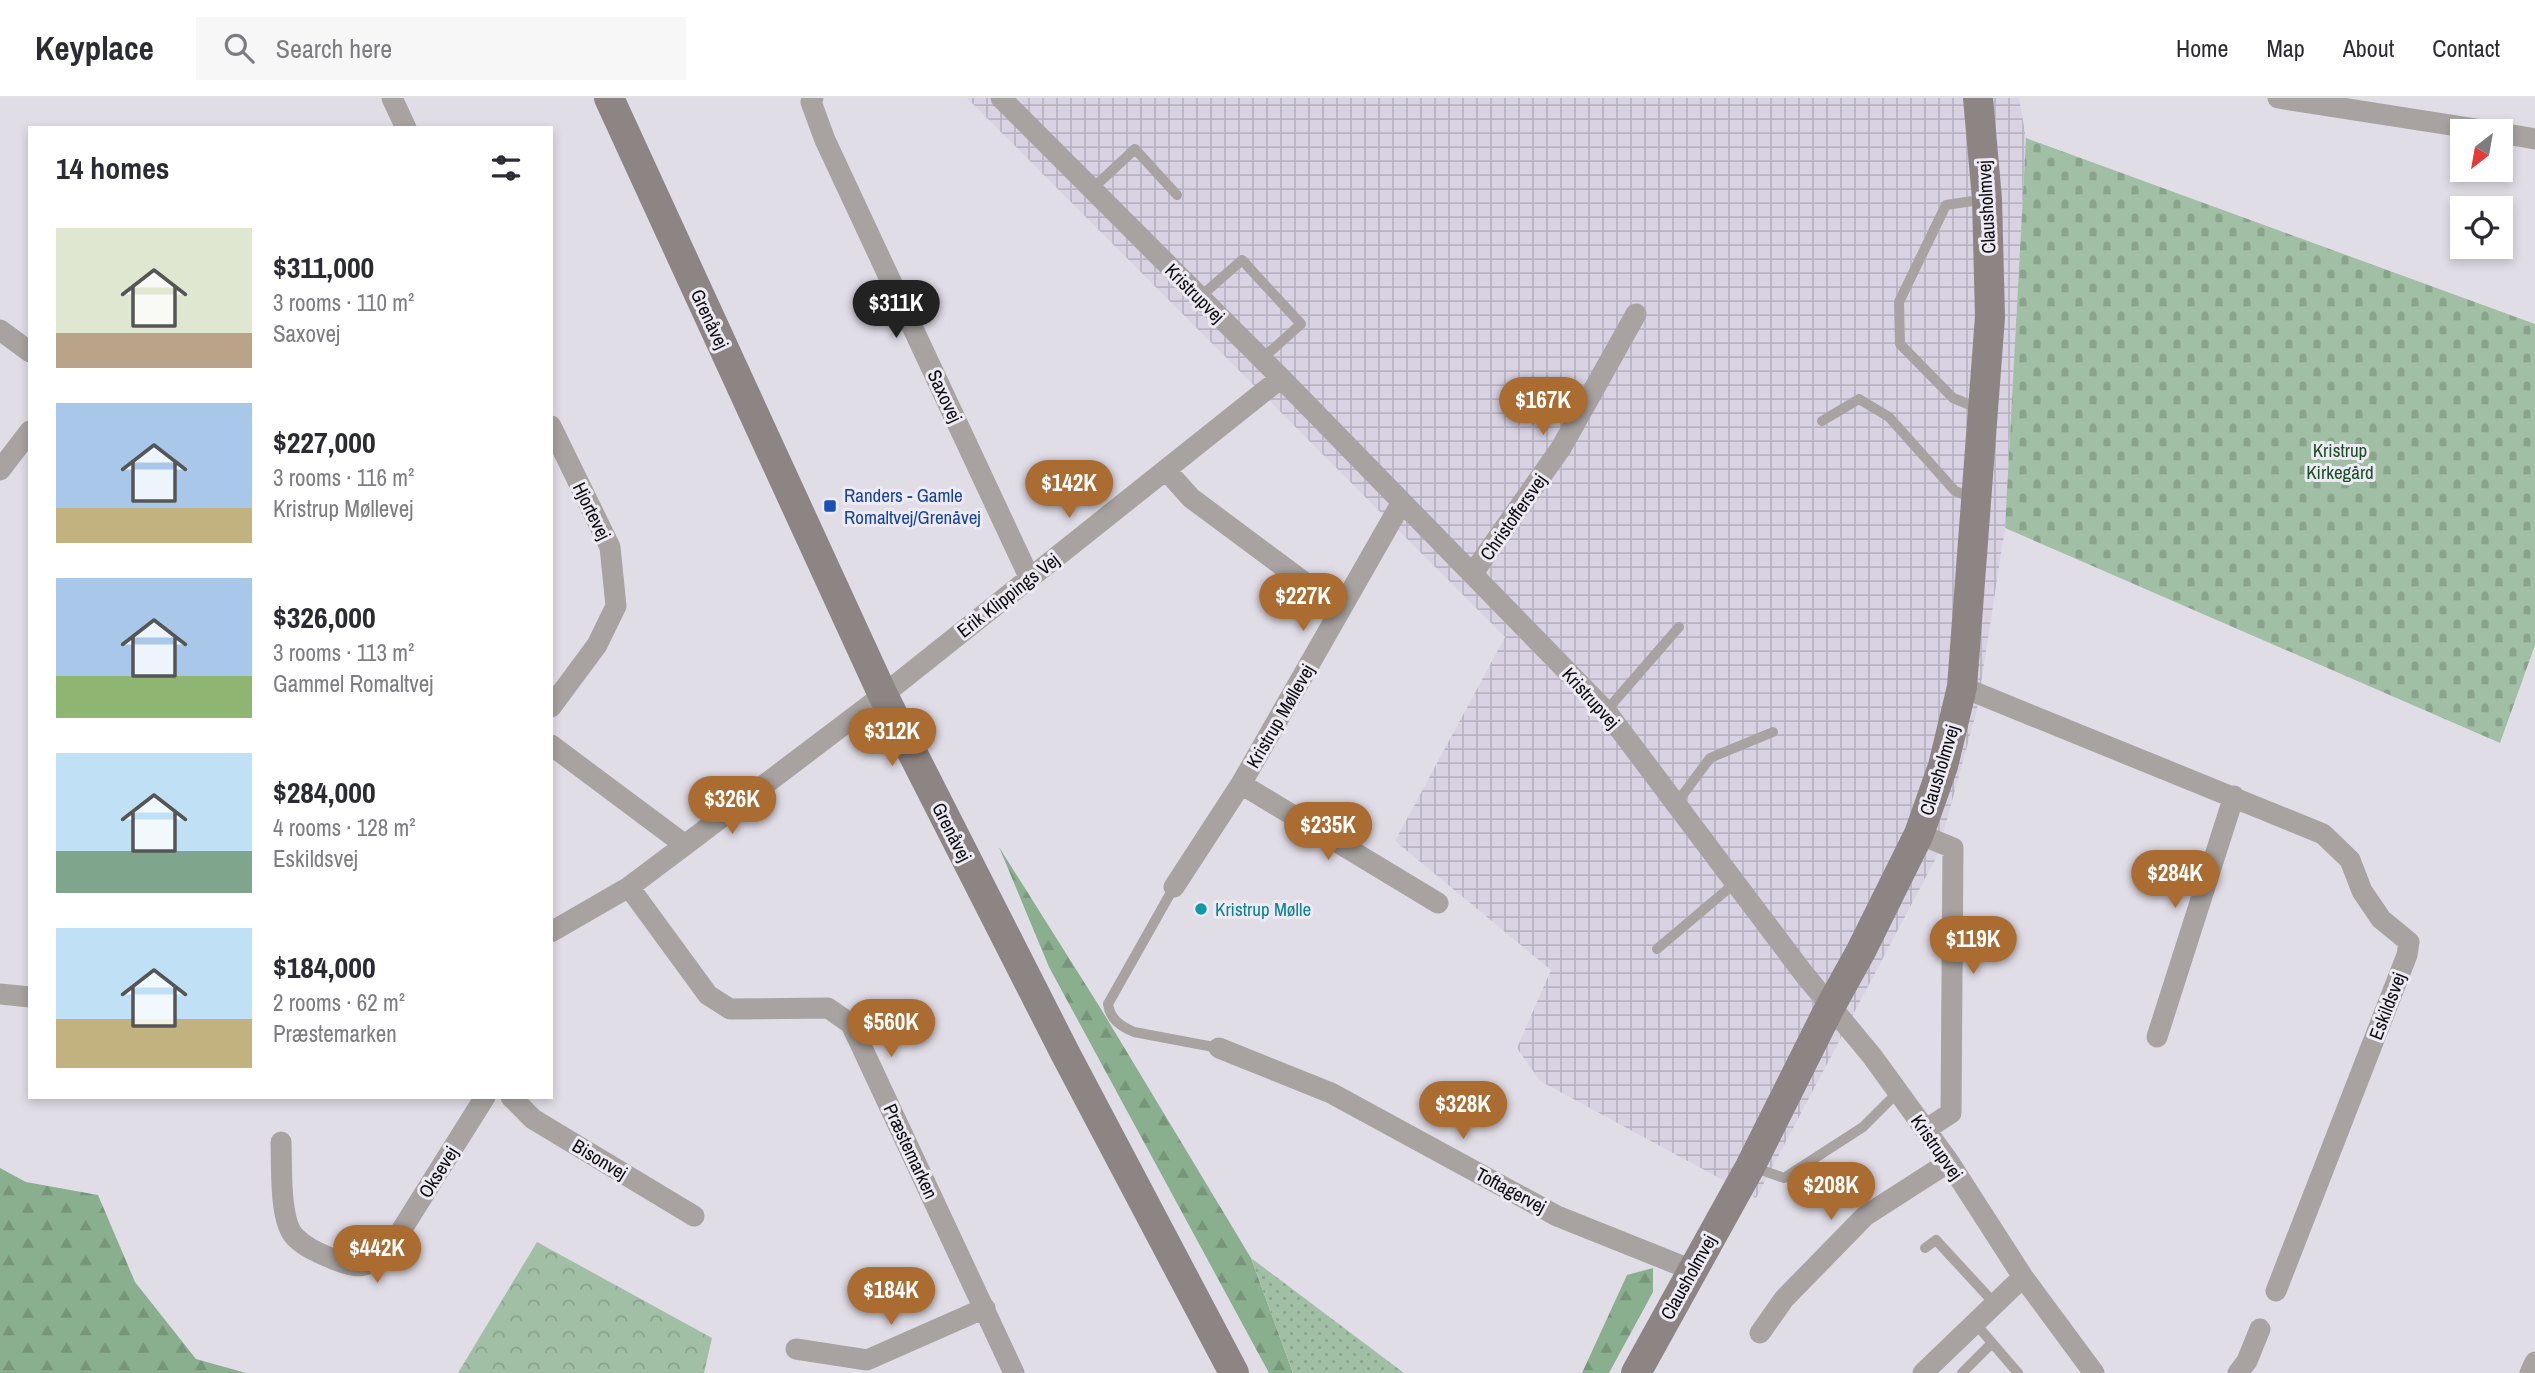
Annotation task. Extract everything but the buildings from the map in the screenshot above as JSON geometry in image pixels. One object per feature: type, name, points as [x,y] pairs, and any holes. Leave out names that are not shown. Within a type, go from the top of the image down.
[{"type":"street","points":[[392,98],[400,126]]},
{"type":"street","name":"Grenåvej","points":[[607,98],[883,695],[1072,1065],[1232,1368]]},
{"type":"street","name":"Saxovej","points":[[813,98],[811,102],[825,140],[1030,579]]},
{"type":"street","name":"Kristrupvej","points":[[1001,98],[1281,378],[1606,711],[1830,1007],[1898,1092],[1949,1162],[2024,1277],[2094,1373]]},
{"type":"street","name":"Clausholmvej","points":[[1636,1373],[1750,1167],[1861,951],[1919,834],[1943,766],[1962,687],[1990,317],[1987,199],[1978,98]]},
{"type":"street","points":[[2278,98],[2450,125]]},
{"type":"street","points":[[2513,135],[2535,139]]},
{"type":"street","name":"Christoffersvej","points":[[1473,573],[1561,448],[1636,314]]},
{"type":"street","points":[[0,330],[28,351]]},
{"type":"street","name":"Erik Klippings Vej","points":[[553,931],[629,887],[883,695],[1281,378]]},
{"type":"street","name":"Hjortevej","points":[[553,430],[610,547],[616,606],[597,645],[553,704]]},
{"type":"street","points":[[0,470],[28,434]]},
{"type":"street","points":[[1166,470],[1191,498],[1312,588]]},
{"type":"street","name":"Kristrup Møllevej","points":[[1174,887],[1241,784],[1402,502]]},
{"type":"street","name":"Eskildsvej","points":[[1962,687],[2323,834],[2350,860],[2362,891],[2381,919],[2410,942],[2276,1291]]},
{"type":"street","points":[[553,746],[685,845]]},
{"type":"street","name":"Kristrup Møllevej","points":[[1241,784],[1438,903]]},
{"type":"street","points":[[2157,1037],[2234,796]]},
{"type":"street","points":[[1919,834],[1953,848],[1951,1113],[1925,1130]]},
{"type":"street","name":"Præstemarken","points":[[629,887],[708,995],[730,1009],[828,1008],[851,1024],[1014,1373]]},
{"type":"street","points":[[0,994],[28,997]]},
{"type":"street","name":"Toftagervej","points":[[1219,1048],[1331,1093],[1558,1216],[1692,1270]]},
{"type":"street","name":"Oksevej","points":[[281,1142],[286,1221],[293,1236],[309,1249],[351,1266],[371,1265],[387,1253],[484,1099]]},
{"type":"street","name":"Bisonvej","points":[[513,1099],[534,1119],[694,1216]]},
{"type":"street","points":[[1760,1332],[1784,1299],[1865,1216],[1949,1162]]},
{"type":"street","points":[[1923,1373],[2024,1277]]},
{"type":"street","points":[[796,1349],[867,1360],[985,1308]]},
{"type":"street","points":[[2238,1373],[2247,1361],[2260,1329]]},
{"type":"street","points":[[2530,1373],[2535,1362]]},
{"type":"lane","points":[[1092,189],[1135,149],[1177,195]]},
{"type":"lane","points":[[1983,411],[1953,398],[1900,344],[1899,302],[1946,205],[1987,199]]},
{"type":"lane","points":[[1200,297],[1242,260],[1300,324],[1262,359]]},
{"type":"lane","points":[[1822,421],[1858,399],[1889,417],[1955,491],[1976,500]]},
{"type":"lane","points":[[1606,711],[1679,627]]},
{"type":"lane","points":[[1676,804],[1710,758],[1773,732]]},
{"type":"lane","points":[[1657,949],[1735,883]]},
{"type":"lane","points":[[1174,887],[1108,1004],[1109,1013],[1123,1027],[1134,1032],[1219,1048]]},
{"type":"lane","points":[[1750,1167],[1784,1178],[1863,1127],[1898,1092]]},
{"type":"lane","points":[[1925,1248],[1936,1240],[1996,1304]]},
{"type":"lane","points":[[1975,1323],[2018,1373]]},
{"type":"lane","points":[[1962,1373],[1992,1343]]},
{"type":"shaded area","points":[[967,98],[2019,98],[2026,138],[2005,528],[1977,710],[1937,856],[1756,1198],[1540,1081],[1517,1048],[1551,970],[1395,841],[1505,637]]},
{"type":"green space","name":"Kristrup Kirkegård","points":[[2026,138],[2535,324],[2535,645],[2500,743],[2005,528]]},
{"type":"green space","points":[[999,847],[1101,1009],[1251,1258],[1293,1373],[1269,1373],[1049,967]]},
{"type":"green space","points":[[0,1168],[26,1182],[98,1195],[135,1282],[196,1359],[246,1373],[0,1373]]},
{"type":"green space","points":[[537,1242],[712,1338],[704,1373],[458,1373]]},
{"type":"green space","points":[[1251,1258],[1404,1373],[1293,1373]]},
{"type":"green space","points":[[1653,1268],[1653,1292],[1609,1373],[1582,1373],[1627,1275]]},
{"type":"place","name":"Randers - Gamle Romaltvej/Grenåvej","points":[[830,506]]},
{"type":"place","name":"Kristrup Mølle","points":[[1201,909]]}]
